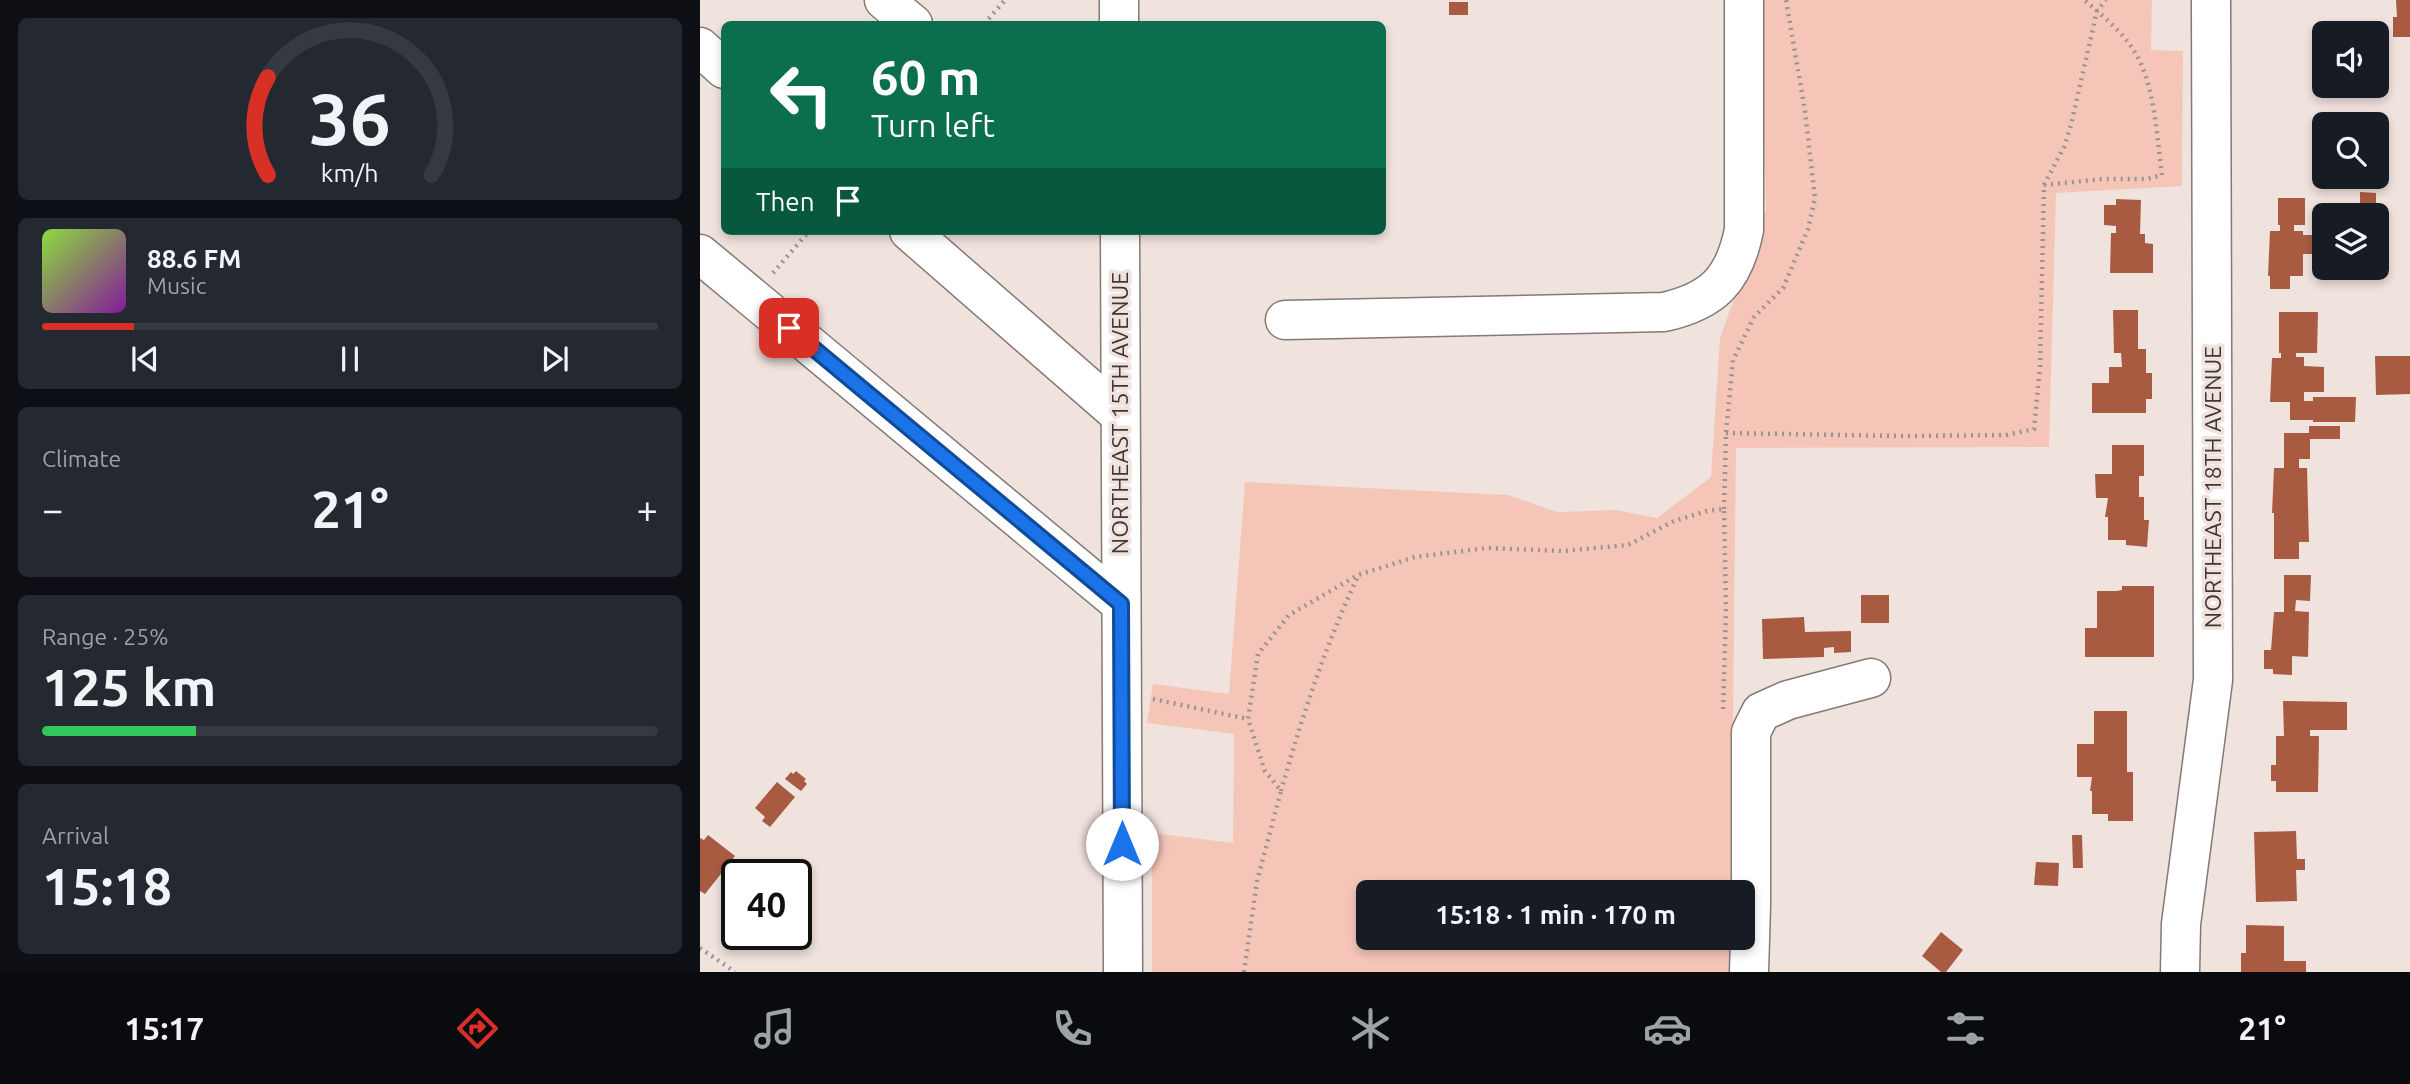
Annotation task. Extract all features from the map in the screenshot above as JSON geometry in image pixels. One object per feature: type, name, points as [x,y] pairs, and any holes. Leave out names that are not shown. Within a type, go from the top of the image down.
[{"type":"street","points":[[884,0],[909,21]]},
{"type":"street","points":[[1119,0],[1119,21]]},
{"type":"street","points":[[1286,320],[1664,312],[1688,306],[1710,295],[1728,277],[1739,255],[1744,230],[1744,0]]},
{"type":"street","name":"NORTHEAST 18TH AVENUE","points":[[2180,972],[2181,924],[2213,680],[2211,0]]},
{"type":"street","points":[[700,47],[721,66]]},
{"type":"street","points":[[914,235],[1120,415]]},
{"type":"street","name":"NORTHEAST 15TH AVENUE","points":[[1120,235],[1123,972]]},
{"type":"street","points":[[700,254],[1121,604]]},
{"type":"street","points":[[1748,972],[1751,906],[1751,732],[1761,712],[1788,700],[1871,678]]},
{"type":"path","points":[[987,21],[1005,0]]},
{"type":"path","points":[[1723,714],[1726,609],[1724,509],[1732,360],[1754,317],[1783,288],[1808,229],[1815,198],[1805,111],[1786,0]]},
{"type":"path","points":[[2044,185],[2102,179],[2147,179],[2162,175],[2149,89],[2137,56],[2116,28],[2084,0]]},
{"type":"path","points":[[1726,433],[1993,435],[2034,429],[2040,366],[2044,185],[2064,147],[2097,11],[2106,0]]},
{"type":"path","points":[[752,297],[806,235]]},
{"type":"path","points":[[1281,791],[1265,771],[1248,719],[1258,654],[1289,615],[1358,575],[1415,558],[1487,548],[1562,551],[1628,545],[1674,521],[1724,509]]},
{"type":"path","points":[[1244,972],[1257,881],[1306,702],[1336,622],[1358,575]]},
{"type":"path","points":[[1122,690],[1248,719]]},
{"type":"path","points":[[700,948],[735,972]]},
{"type":"shaded area","points":[[1760,0],[2152,0],[2151,50],[2183,51],[2182,186],[2056,193],[2049,447],[1736,448],[1731,880],[1356,880],[1356,950],[1730,950],[1730,972],[1152,972],[1152,833],[1233,843],[1234,734],[1147,723],[1153,684],[1229,694],[1245,482],[1508,495],[1557,512],[1616,510],[1657,518],[1711,477],[1720,338],[1766,210]]},
{"type":"building","points":[[2396,0],[2410,0],[2410,37],[2393,37],[2393,17],[2397,17]]},
{"type":"building","points":[[1449,2],[1468,2],[1468,15],[1449,15]]},
{"type":"building","points":[[2360,192],[2376,193],[2376,203],[2360,203]]},
{"type":"building","points":[[2278,198],[2305,198],[2305,225],[2294,225],[2294,231],[2312,235],[2312,254],[2303,254],[2303,276],[2290,276],[2290,289],[2270,289],[2270,231],[2280,231]]},
{"type":"building","points":[[2116,199],[2141,200],[2140,234],[2145,234],[2145,243],[2153,244],[2153,273],[2110,273],[2111,233],[2116,233],[2116,226],[2104,225],[2104,205],[2116,205]]},
{"type":"building","points":[[2113,310],[2138,310],[2138,349],[2146,349],[2146,373],[2152,373],[2152,399],[2146,399],[2146,413],[2092,413],[2092,383],[2109,383],[2109,367],[2122,367],[2121,353],[2114,353]]},
{"type":"building","points":[[2279,312],[2318,312],[2317,353],[2296,353],[2296,357],[2304,357],[2304,366],[2324,367],[2324,392],[2304,392],[2304,401],[2313,401],[2313,397],[2356,397],[2355,422],[2290,420],[2290,402],[2270,402],[2272,358],[2281,358]]},
{"type":"building","points":[[2375,356],[2410,356],[2410,394],[2376,395]]},
{"type":"building","points":[[2309,426],[2340,426],[2340,439],[2310,439],[2310,459],[2299,459],[2299,468],[2307,468],[2309,542],[2299,542],[2299,559],[2274,559],[2274,468],[2284,468],[2284,433],[2309,433]]},
{"type":"building","points":[[2112,445],[2144,445],[2144,476],[2139,476],[2139,497],[2144,497],[2144,520],[2149,520],[2147,547],[2126,545],[2126,540],[2108,540],[2108,517],[2105,517],[2108,498],[2096,498],[2095,474],[2112,474]]},
{"type":"building","points":[[2284,575],[2311,575],[2310,601],[2296,600],[2295,611],[2309,612],[2308,657],[2292,656],[2292,675],[2273,674],[2273,669],[2264,669],[2264,650],[2271,650],[2274,612],[2284,612]]},
{"type":"building","points":[[2122,586],[2154,586],[2154,657],[2085,657],[2085,628],[2097,628],[2097,591],[2122,590]]},
{"type":"building","points":[[1861,595],[1889,595],[1889,623],[1861,623]]},
{"type":"building","points":[[1804,617],[1805,632],[1851,631],[1851,652],[1834,653],[1834,647],[1824,648],[1824,657],[1763,659],[1762,619]]},
{"type":"building","points":[[2283,701],[2347,702],[2347,730],[2310,730],[2310,736],[2319,736],[2318,792],[2276,792],[2276,781],[2271,781],[2271,765],[2276,765],[2276,736],[2284,736]]},
{"type":"building","points":[[2094,711],[2127,711],[2127,772],[2133,772],[2133,821],[2108,821],[2108,814],[2092,814],[2092,777],[2077,777],[2077,744],[2094,744]]},
{"type":"building","points":[[796,771],[806,779],[804,781],[807,784],[801,791],[785,779],[791,772],[793,774]]},
{"type":"building","points":[[777,782],[795,797],[770,827],[762,821],[765,817],[755,808]]},
{"type":"building","points":[[2296,831],[2297,859],[2305,859],[2305,870],[2296,870],[2297,901],[2256,902],[2254,832]]},
{"type":"building","points":[[708,835],[735,856],[733,859],[721,859],[721,874],[705,894],[700,891],[700,838],[704,840]]},
{"type":"building","points":[[2072,835],[2082,835],[2083,868],[2073,868]]},
{"type":"building","points":[[2036,862],[2059,863],[2058,886],[2034,885]]},
{"type":"building","points":[[2246,925],[2284,926],[2284,961],[2306,961],[2306,972],[2241,972],[2241,953],[2246,953]]},
{"type":"building","points":[[1941,932],[1963,950],[1946,972],[1941,972],[1922,956]]},
{"type":"route","points":[[789,328],[1121,604],[1122,844]]}]
